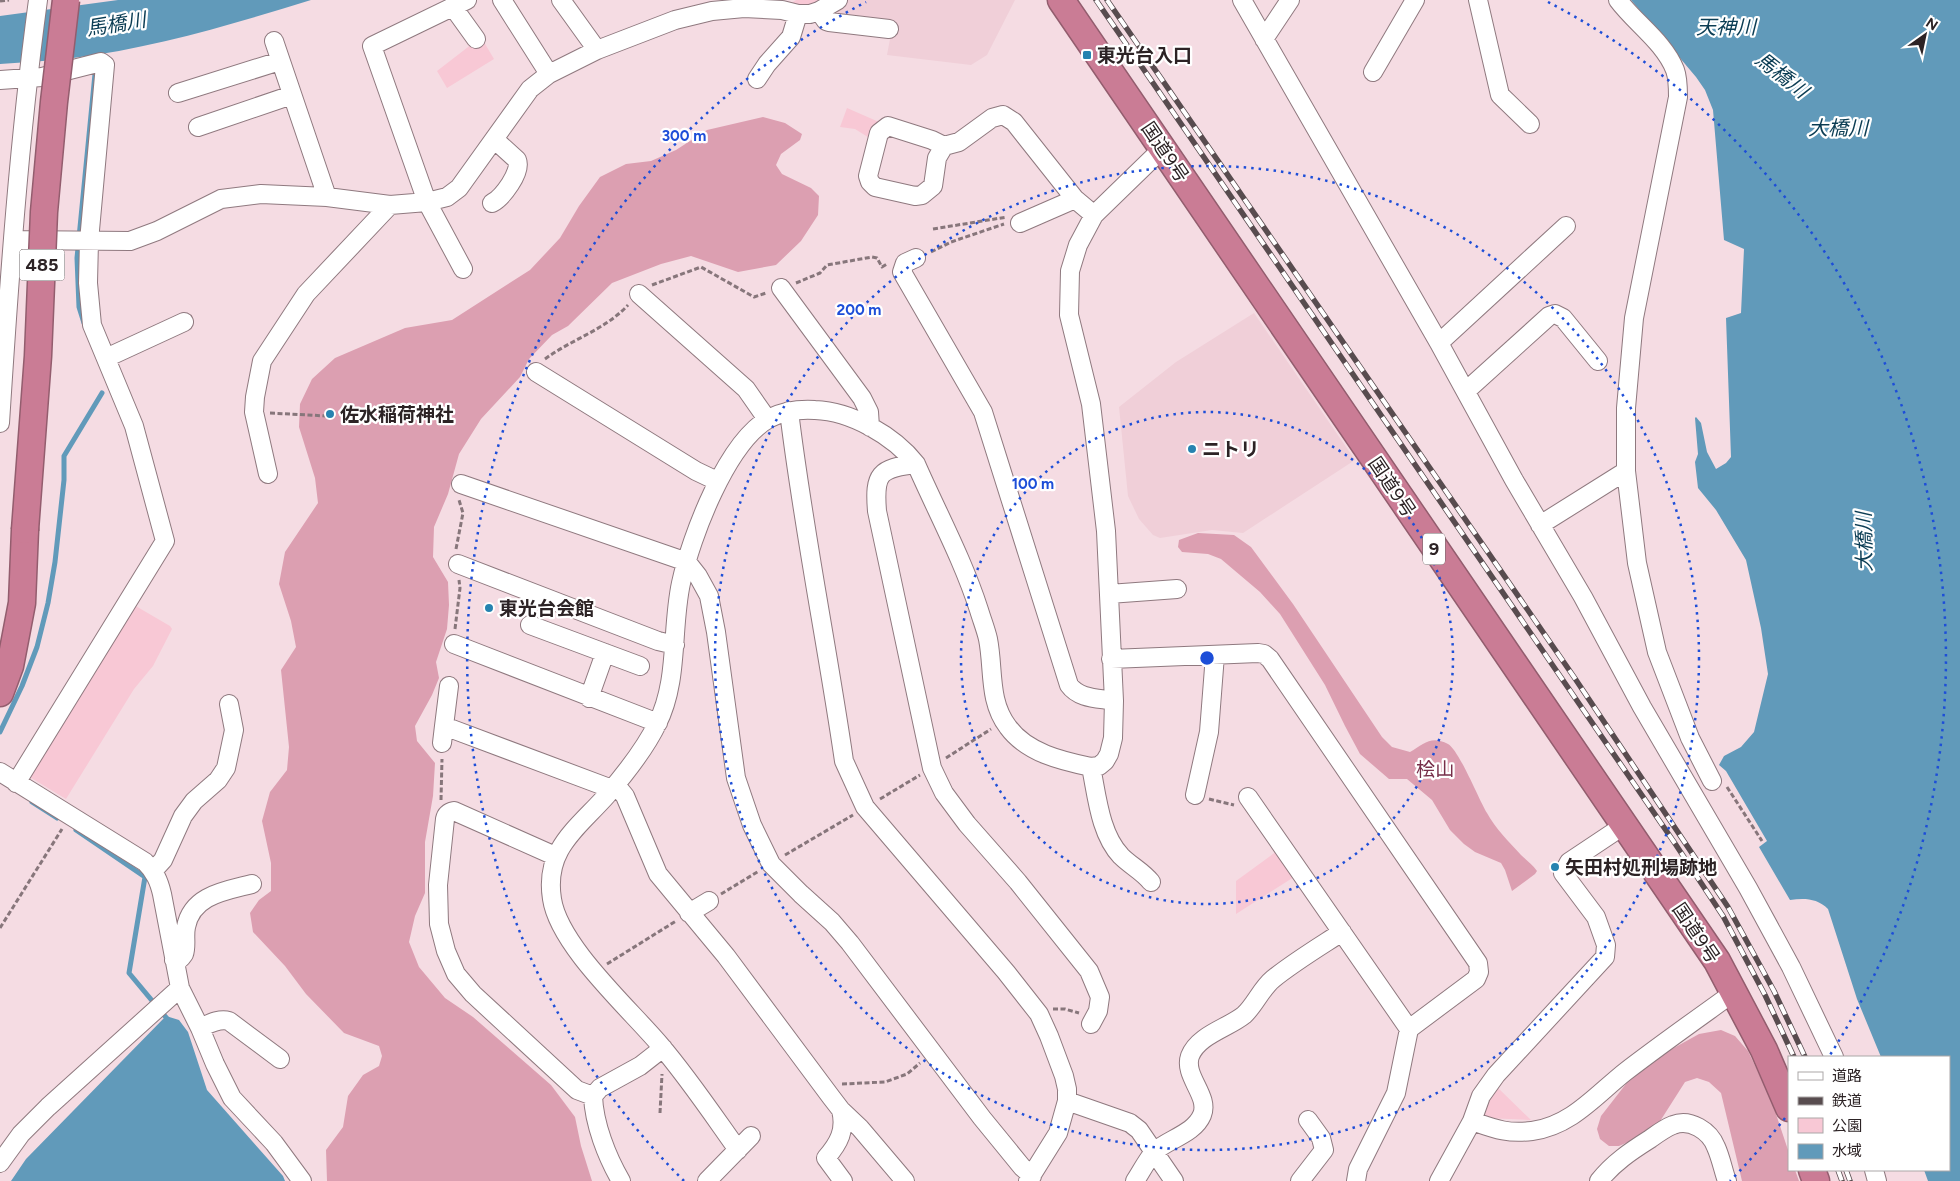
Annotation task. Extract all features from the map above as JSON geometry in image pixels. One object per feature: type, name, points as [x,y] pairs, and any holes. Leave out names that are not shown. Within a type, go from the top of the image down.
[{"type":"highway","name":"485","points":[[0,693],[10,666],[22,603],[25,530],[38,356],[44,212],[66,0]]},
{"type":"highway","name":"国道9号","points":[[1061,0],[1716,961],[1764,1050],[1788,1106]]},
{"type":"highway","name":"485","points":[[2,621],[25,530]]},
{"type":"street","points":[[0,423],[3,339],[28,78],[38,0]]},
{"type":"street","points":[[502,0],[549,74]]},
{"type":"street","points":[[561,0],[597,50]]},
{"type":"street","points":[[13,240],[130,242],[157,231],[221,199],[261,194],[327,197],[390,205],[427,202],[447,197],[459,188],[530,90],[549,74],[597,50],[675,20],[712,11],[744,8],[786,8],[810,14],[819,12],[838,0]]},
{"type":"street","points":[[1242,0],[1439,343],[1540,525],[1583,597],[1642,707],[1756,904],[1791,967],[1834,1056]]},
{"type":"street","points":[[1264,39],[1290,0]]},
{"type":"street","points":[[1373,72],[1414,0]]},
{"type":"street","points":[[1478,0],[1500,95],[1530,124]]},
{"type":"street","points":[[1618,0],[1667,54],[1676,71],[1678,97],[1634,318],[1626,408],[1626,471],[1637,563],[1657,652],[1690,738],[1712,781]]},
{"type":"street","points":[[463,269],[427,202],[372,46],[460,3],[476,39]]},
{"type":"street","points":[[757,79],[767,64],[791,37],[786,8]]},
{"type":"street","points":[[819,12],[829,22],[889,29]]},
{"type":"street","points":[[274,41],[327,197]]},
{"type":"street","points":[[178,93],[280,61]]},
{"type":"street","points":[[0,80],[42,77],[101,62],[105,64],[88,241],[88,283],[92,325],[134,426],[165,541],[16,783]]},
{"type":"street","points":[[198,128],[292,95]]},
{"type":"street","points":[[944,146],[937,158],[933,186],[922,195],[915,196],[875,187],[870,182],[868,176],[879,133],[882,129],[888,126],[932,140],[944,146],[959,142],[992,118],[1003,115],[1009,117],[1014,122],[1075,199],[1094,215]]},
{"type":"street","points":[[492,203],[500,197],[516,174],[519,164],[494,139]]},
{"type":"street","points":[[738,1150],[663,1048],[595,972],[564,934],[554,913],[551,891],[555,856],[570,834],[614,787],[658,723],[671,677],[681,584],[702,516],[717,481],[745,441],[767,420],[789,411],[808,409],[835,411],[859,420],[906,452],[916,464],[979,608],[988,639],[992,684],[997,707],[1008,727],[1023,743],[1038,752],[1091,767],[1099,766],[1109,754],[1113,738],[1114,700],[1106,531],[1091,404],[1072,331],[1069,301],[1070,271],[1084,231],[1094,215],[1163,148]]},
{"type":"street","points":[[1024,220],[1075,199]]},
{"type":"street","points":[[268,474],[254,412],[254,397],[262,360],[306,294],[390,205]]},
{"type":"street","points":[[1439,343],[1566,226]]},
{"type":"street","points":[[916,258],[905,263],[902,272],[983,412],[1069,685],[1073,690],[1084,696],[1114,700]]},
{"type":"street","points":[[782,288],[862,398],[869,412],[870,427]]},
{"type":"street","points":[[639,294],[746,389],[767,420]]},
{"type":"street","points":[[1466,391],[1549,316],[1555,314],[1564,318],[1598,361]]},
{"type":"street","points":[[106,358],[184,322]]},
{"type":"street","points":[[536,372],[696,471],[717,481]]},
{"type":"street","points":[[460,491],[687,562],[698,576],[708,596],[716,632],[736,778],[752,825],[772,864],[832,922],[850,943],[982,1118],[1030,1178],[1058,1133],[1067,1101],[1064,1076],[1039,1014],[1006,972],[865,808],[844,761],[797,474],[789,411]]},
{"type":"street","points":[[916,464],[896,466],[884,472],[878,479],[875,491],[877,511],[932,768],[944,793],[967,824],[1018,882],[1089,971],[1100,997],[1098,1011],[1091,1024]]},
{"type":"street","points":[[1540,525],[1626,471]]},
{"type":"street","points":[[458,564],[658,641],[675,645]]},
{"type":"street","points":[[1108,594],[1178,589]]},
{"type":"street","points":[[530,625],[640,666]]},
{"type":"street","points":[[454,644],[588,698],[658,723]]},
{"type":"street","points":[[588,698],[605,653]]},
{"type":"street","points":[[1111,659],[1264,654],[1270,659],[1478,963],[1479,972],[1476,979],[1409,1029],[1396,1092],[1358,1170],[1356,1181]]},
{"type":"street","points":[[1195,795],[1209,732],[1215,655]]},
{"type":"street","points":[[449,686],[443,734],[614,787],[625,796],[658,874],[726,956],[841,1110],[860,1128],[906,1181]]},
{"type":"street","points":[[153,871],[163,860],[183,816],[194,801],[218,780],[226,768],[234,730],[229,704]]},
{"type":"street","points":[[1091,767],[1102,818],[1110,840],[1121,856],[1145,874],[1151,882]]},
{"type":"street","points":[[0,772],[145,862],[153,871],[159,881],[180,988],[215,1064],[232,1098],[274,1143],[302,1181]]},
{"type":"street","points":[[1248,797],[1409,1029]]},
{"type":"street","points":[[555,856],[454,811],[446,815],[438,885],[439,924],[446,951],[456,974],[473,994],[577,1090],[594,1096]]},
{"type":"street","points":[[1439,1181],[1472,1121],[1481,1096],[1496,1075],[1605,957],[1606,945],[1596,917],[1563,873],[1569,862],[1623,826]]},
{"type":"street","points":[[174,960],[181,958],[184,954],[187,922],[195,907],[201,901],[214,894],[252,884]]},
{"type":"street","points":[[689,913],[709,901]]},
{"type":"street","points":[[1136,1181],[1154,1152],[1190,1129],[1202,1116],[1204,1107],[1190,1068],[1189,1058],[1194,1049],[1203,1041],[1245,1014],[1261,990],[1273,979],[1342,932]]},
{"type":"street","points":[[0,1163],[21,1134],[48,1107],[180,988]]},
{"type":"street","points":[[1472,1121],[1505,1132],[1534,1131],[1577,1114],[1624,1072],[1733,992]]},
{"type":"street","points":[[200,1028],[224,1019],[280,1059]]},
{"type":"street","points":[[620,1181],[598,1124],[594,1096],[600,1088],[640,1066],[663,1048]]},
{"type":"street","points":[[1067,1101],[1130,1123],[1139,1130],[1174,1181]]},
{"type":"street","points":[[841,1110],[843,1120],[841,1135],[826,1158],[843,1181]]},
{"type":"street","points":[[1300,1181],[1324,1150],[1321,1138],[1308,1120]]},
{"type":"street","points":[[1599,1181],[1606,1172],[1629,1152],[1673,1125],[1685,1122],[1702,1130],[1716,1146],[1727,1181]]},
{"type":"street","points":[[707,1181],[751,1136]]},
{"type":"path","points":[[0,1],[9,0]]},
{"type":"path","points":[[934,229],[994,218],[1021,216],[1024,220]]},
{"type":"path","points":[[946,246],[951,242],[995,227],[1024,220]]},
{"type":"path","points":[[639,294],[650,286],[701,267],[754,297],[820,273],[827,265],[872,257],[877,258],[882,267]]},
{"type":"path","points":[[536,372],[546,358],[573,341],[598,330],[624,309]]},
{"type":"path","points":[[254,412],[327,416]]},
{"type":"path","points":[[458,564],[456,549],[464,513],[460,491]]},
{"type":"path","points":[[443,734],[442,802],[446,815]]},
{"type":"path","points":[[1712,781],[1726,787],[1762,841]]},
{"type":"path","points":[[1195,795],[1243,807],[1248,797]]},
{"type":"path","points":[[0,928],[70,816]]},
{"type":"path","points":[[595,972],[689,913]]},
{"type":"path","points":[[821,1085],[885,1082],[906,1074],[916,1064],[924,1061]]},
{"type":"path","points":[[660,1113],[663,1065]]},
{"type":"shaded area","points":[[847,0],[1015,0],[987,55],[971,65],[887,55],[893,23],[826,14]]},
{"type":"shaded area","points":[[1254,313],[1355,460],[1243,533],[1212,530],[1160,538],[1153,535],[1139,519],[1128,496],[1119,407],[1176,362]]},
{"type":"green space","points":[[796,0],[822,0],[806,8],[790,4]]},
{"type":"green space","points":[[481,37],[494,59],[447,88],[437,71]]},
{"type":"green space","points":[[847,108],[879,122],[871,139],[855,129],[840,127]]},
{"type":"green space","points":[[763,117],[785,123],[802,134],[800,140],[781,154],[776,165],[782,174],[811,188],[819,196],[818,215],[801,241],[776,265],[738,272],[691,256],[661,264],[612,283],[568,326],[552,335],[529,359],[520,377],[481,419],[459,454],[448,494],[434,527],[433,557],[448,582],[449,605],[447,629],[436,662],[439,678],[415,726],[417,741],[435,763],[433,796],[425,842],[425,893],[415,916],[409,942],[419,967],[445,998],[473,1017],[551,1085],[575,1117],[581,1146],[592,1181],[327,1181],[326,1150],[343,1127],[348,1096],[363,1075],[379,1066],[382,1056],[379,1046],[344,1033],[306,994],[285,966],[253,932],[250,913],[259,900],[271,891],[271,863],[262,821],[270,792],[287,770],[289,747],[281,670],[296,647],[291,621],[279,584],[285,552],[318,503],[315,478],[299,427],[300,404],[312,379],[335,358],[405,328],[452,320],[530,270],[560,238],[579,206],[600,177],[626,164],[651,161],[676,150],[707,130]]},
{"type":"green space","name":"桧山","points":[[1198,533],[1234,535],[1251,547],[1293,604],[1382,737],[1392,747],[1410,752],[1432,740],[1437,740],[1453,748],[1490,819],[1537,871],[1535,874],[1512,891],[1501,863],[1475,852],[1464,844],[1450,830],[1432,800],[1407,779],[1389,779],[1360,754],[1325,685],[1280,614],[1260,592],[1221,559],[1208,554],[1182,552],[1178,547],[1179,540]]},
{"type":"green space","points":[[134,605],[172,629],[153,666],[134,689],[66,799],[28,776]]},
{"type":"green space","points":[[1277,851],[1294,877],[1236,914],[1236,881]]},
{"type":"green space","points":[[1721,1030],[1735,1036],[1748,1051],[1771,1099],[1788,1150],[1788,1171],[1795,1171],[1799,1181],[1742,1181],[1721,1093],[1709,1082],[1697,1078],[1685,1082],[1657,1126],[1640,1137],[1619,1146],[1609,1146],[1600,1139],[1597,1129],[1601,1116],[1629,1080],[1661,1055],[1699,1034]]},
{"type":"green space","points":[[1496,1086],[1531,1120],[1486,1118],[1482,1113]]},
{"type":"water","name":"馬橋川","points":[[118,0],[311,0],[163,42],[103,54],[0,64],[0,16]]},
{"type":"water","name":"大橋川","points":[[1631,0],[1960,0],[1960,1181],[1928,1181],[1924,1171],[1950,1171],[1950,1056],[1881,1056],[1857,999],[1828,909],[1824,905],[1810,900],[1790,900],[1759,847],[1767,841],[1726,771],[1719,765],[1724,756],[1741,747],[1754,732],[1768,674],[1761,628],[1746,560],[1716,510],[1698,488],[1695,462],[1698,454],[1696,417],[1701,423],[1707,452],[1716,469],[1726,463],[1731,457],[1726,318],[1741,313],[1744,249],[1724,240],[1713,110],[1705,90]]},
{"type":"water","points":[[166,1016],[179,1020],[188,1032],[207,1090],[283,1176],[285,1181],[11,1181],[26,1159]]},
{"type":"waterway","points":[[84,323],[79,307],[77,258],[95,74]]},
{"type":"waterway","points":[[0,732],[22,686],[37,647],[48,603],[55,562],[64,480],[64,456],[102,393]]},
{"type":"waterway","points":[[32,802],[57,818]]},
{"type":"waterway","points":[[76,830],[145,877],[129,973],[169,1021]]},
{"type":"railway","points":[[1096,0],[1723,916],[1765,995],[1794,1056]]},
{"type":"railway","points":[[1107,0],[1574,677],[1728,907],[1774,991],[1805,1056]]},
{"type":"railway","points":[[1838,1171],[1842,1181]]},
{"type":"railway","points":[[1846,1171],[1850,1181]]},
{"type":"place","name":"東光台入口","points":[[1087,55]]},
{"type":"place","name":"佐水稲荷神社","points":[[330,414]]},
{"type":"place","name":"ニトリ","points":[[1192,449]]},
{"type":"place","name":"東光台会館","points":[[489,608]]},
{"type":"place","name":"矢田村処刑場跡地","points":[[1555,867]]},
{"type":"water label","name":"天神川","points":[[1726,27]]}]
